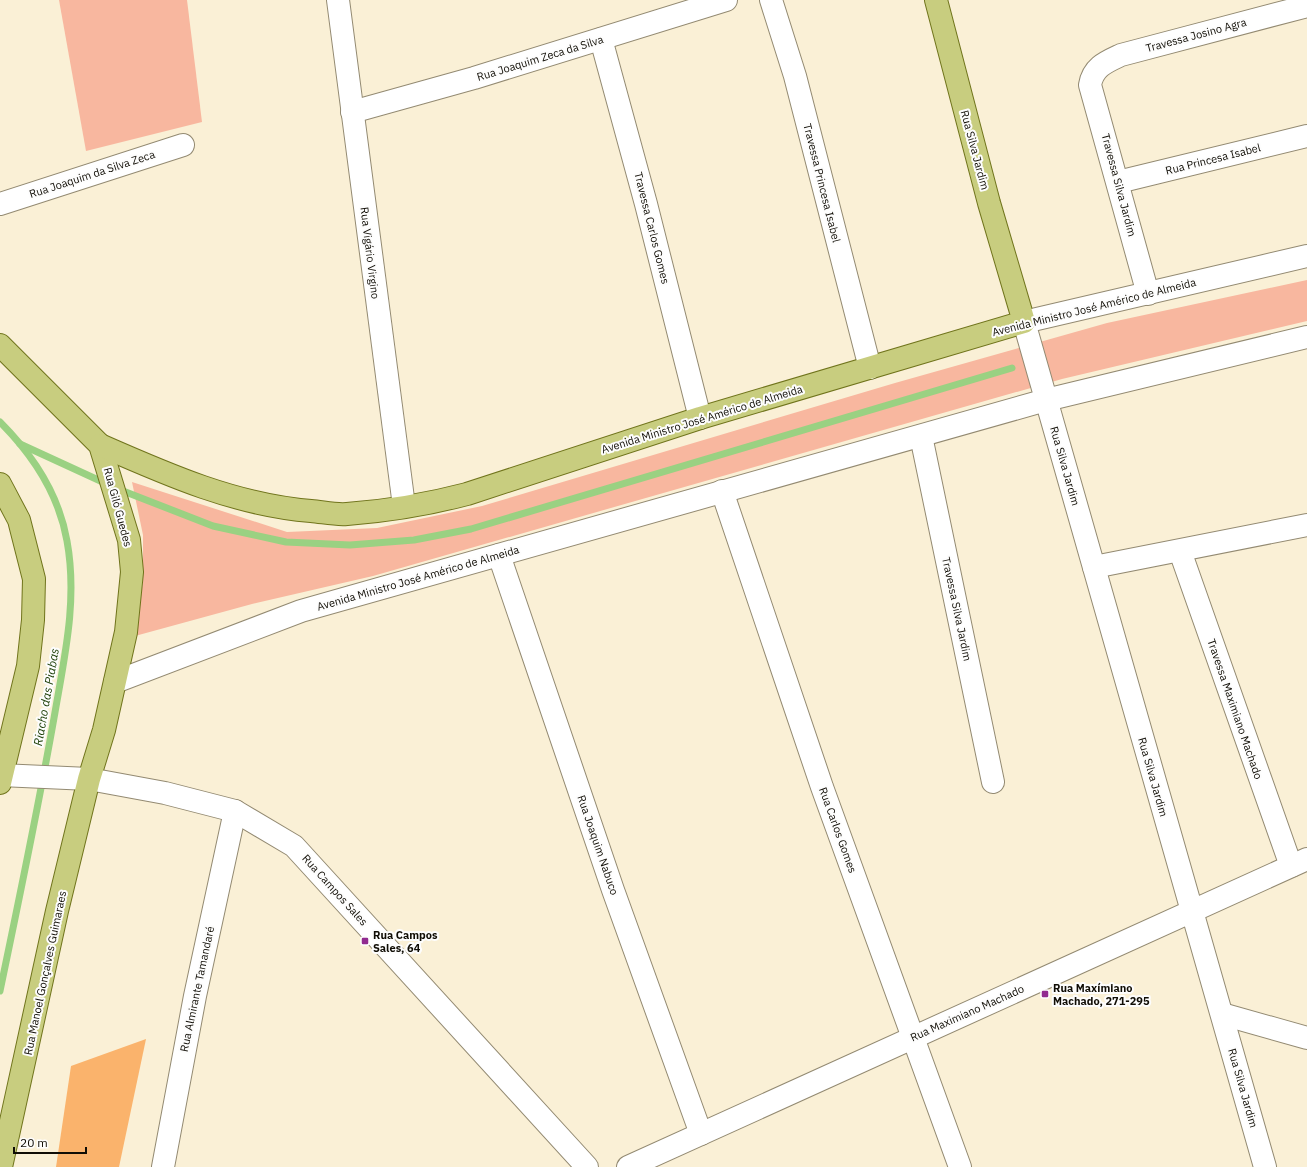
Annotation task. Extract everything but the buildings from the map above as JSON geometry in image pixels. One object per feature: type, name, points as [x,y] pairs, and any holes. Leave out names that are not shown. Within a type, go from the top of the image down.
[{"type":"main road","name":"Rua Silva Jardim","points":[[936,0],[989,203],[1025,328]]},
{"type":"main road","name":"Avenida Ministro José Américo de Almeida","points":[[100,445],[168,475],[224,495],[285,509],[346,514],[404,506],[467,494],[700,418],[870,368],[1025,328]]},
{"type":"main road","name":"Rua Giló Guedes","points":[[0,345],[100,445],[129,540],[132,572],[126,632],[104,730],[89,779]]},
{"type":"main road","points":[[0,484],[19,520],[34,579],[33,620],[28,666],[1,777]]},
{"type":"main road","name":"Rua Manoel Gonçalves Guimaraes","points":[[1,1167],[57,911],[89,779]]},
{"type":"street","name":"Rua Vigário Virgino","points":[[338,0],[404,506]]},
{"type":"street","name":"Rua Joaquim Zeca da Silva","points":[[352,112],[602,39],[726,0]]},
{"type":"street","name":"Travessa Princesa Isabel","points":[[771,0],[795,76],[870,368]]},
{"type":"street","name":"Travessa Josino Agra","points":[[1092,77],[1103,64],[1121,55],[1307,6]]},
{"type":"street","name":"Travessa Carlos Gomes","points":[[602,39],[646,204],[700,418]]},
{"type":"street","name":"Travessa Silva Jardim","points":[[1092,77],[1090,85],[1148,294]]},
{"type":"street","name":"Rua Princesa Isabel","points":[[1118,182],[1307,136]]},
{"type":"street","name":"Rua Joaquim da Silva Zeca","points":[[0,204],[183,144]]},
{"type":"street","name":"Avenida Ministro José Américo de Almeida","points":[[1025,328],[1148,294],[1307,256]]},
{"type":"street","name":"Rua Silva Jardim","points":[[1025,328],[1265,1167]]},
{"type":"street","name":"Avenida Ministro José Américo de Almeida","points":[[114,682],[301,611],[921,436],[1044,393],[1306,341]]},
{"type":"street","name":"Travessa Silva Jardim","points":[[921,436],[993,782]]},
{"type":"street","name":"Rua Carlos Gomes","points":[[722,491],[819,779],[960,1167]]},
{"type":"street","points":[[1094,567],[1307,525]]},
{"type":"street","name":"Travessa Maximiano Machado","points":[[1180,551],[1299,863]]},
{"type":"street","name":"Rua Joaquim Nabuco","points":[[499,555],[613,890],[701,1134]]},
{"type":"street","name":"Rua Campos Sales","points":[[1,777],[89,779],[165,793],[235,811],[294,846],[587,1167]]},
{"type":"street","name":"Rua Almirante Tamandaré","points":[[163,1167],[195,996],[235,811]]},
{"type":"street","name":"Rua Maximiano Machado","points":[[628,1167],[649,1163],[701,1134],[1299,863]]},
{"type":"street","points":[[1222,1014],[1307,1038]]},
{"type":"shaded area","points":[[59,0],[187,0],[202,122],[86,151]]},
{"type":"shaded area","points":[[1307,280],[1307,321],[1062,379],[373,576],[252,604],[135,636],[143,581],[143,535],[132,482],[287,532],[377,528],[482,506],[895,383],[1107,323]]},
{"type":"waterway","points":[[118,489],[213,526],[286,542],[350,545],[414,540],[471,529],[1012,368]]},
{"type":"waterway","name":"Riacho das Piabas","points":[[0,422],[34,462],[58,508],[67,541],[71,586],[68,630],[62,674],[35,820],[0,991]]},
{"type":"waterway","points":[[20,444],[107,484]]},
{"type":"place","name":"Rua Campos Sales, 64","points":[[365,941]]},
{"type":"place","name":"Rua Maxímiano Machado, 271-295","points":[[1045,994]]}]
